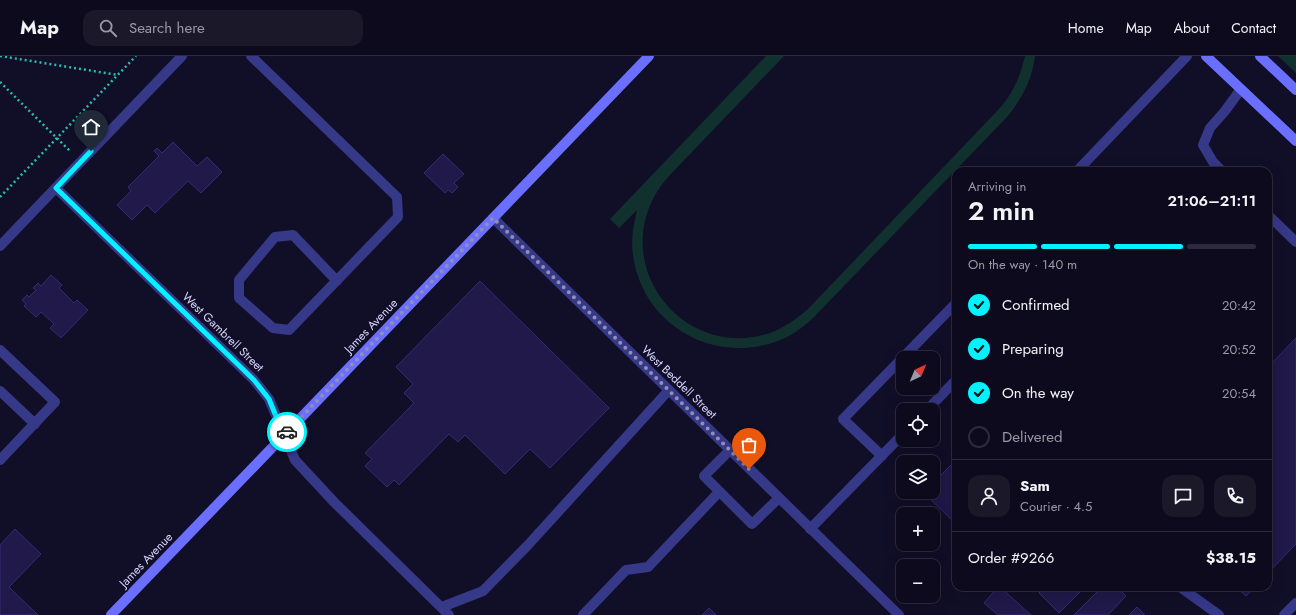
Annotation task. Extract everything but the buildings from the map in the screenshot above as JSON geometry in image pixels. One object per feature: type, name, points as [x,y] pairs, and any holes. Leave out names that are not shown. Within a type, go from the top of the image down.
[{"type":"main road","name":"James Avenue","points":[[111,615],[649,56]]},
{"type":"main road","points":[[1206,56],[1296,141]]},
{"type":"main road","points":[[1260,56],[1296,90]]},
{"type":"street","points":[[0,246],[182,56]]},
{"type":"street","points":[[251,56],[397,197],[398,217],[289,330],[273,328],[239,298],[238,280],[275,237],[293,235],[337,280]]},
{"type":"street","points":[[1081,167],[1187,56]]},
{"type":"street","points":[[1218,167],[1213,162],[1203,145],[1210,128],[1241,89]]},
{"type":"street","name":"West Gambrell Street","points":[[56,188],[254,380],[269,399],[284,436],[296,460],[329,497],[449,615]]},
{"type":"street","name":"West Beddell Street","points":[[493,218],[899,615]]},
{"type":"street","points":[[1272,219],[1296,242]]},
{"type":"street","points":[[882,456],[843,419],[952,307]]},
{"type":"street","points":[[0,350],[55,402],[0,460]]},
{"type":"street","points":[[934,403],[952,384]]},
{"type":"street","points":[[442,608],[483,591],[534,539],[669,390]]},
{"type":"street","points":[[0,391],[34,424]]},
{"type":"street","points":[[810,529],[896,441]]},
{"type":"street","points":[[730,450],[704,476],[719,492],[752,524],[779,498]]},
{"type":"street","points":[[583,615],[626,570],[648,566],[719,492]]},
{"type":"street","points":[[1186,591],[1219,615]]},
{"type":"street","points":[[1284,615],[1296,603]]},
{"type":"path","points":[[0,56],[118,75]]},
{"type":"path","points":[[0,197],[136,56]]},
{"type":"path","points":[[0,82],[81,162]]},
{"type":"green space","points":[[766,56],[784,56],[664,182],[652,201],[643,230],[644,257],[652,283],[668,306],[688,323],[713,334],[740,338],[770,333],[790,323],[808,309],[999,109],[1015,84],[1021,71],[1025,56],[1035,56],[1034,65],[1026,89],[1007,117],[958,167],[952,167],[952,174],[810,320],[801,328],[778,341],[749,348],[726,347],[705,342],[685,333],[667,320],[652,303],[641,284],[634,261],[632,235],[637,210],[619,228],[610,219]]},
{"type":"green space","points":[[1278,56],[1296,56],[1296,73]]},
{"type":"way so far","points":[[287,432],[493,218],[749,469]]},
{"type":"route","points":[[91,151],[56,188],[254,380],[269,399],[284,436],[287,432]]}]
